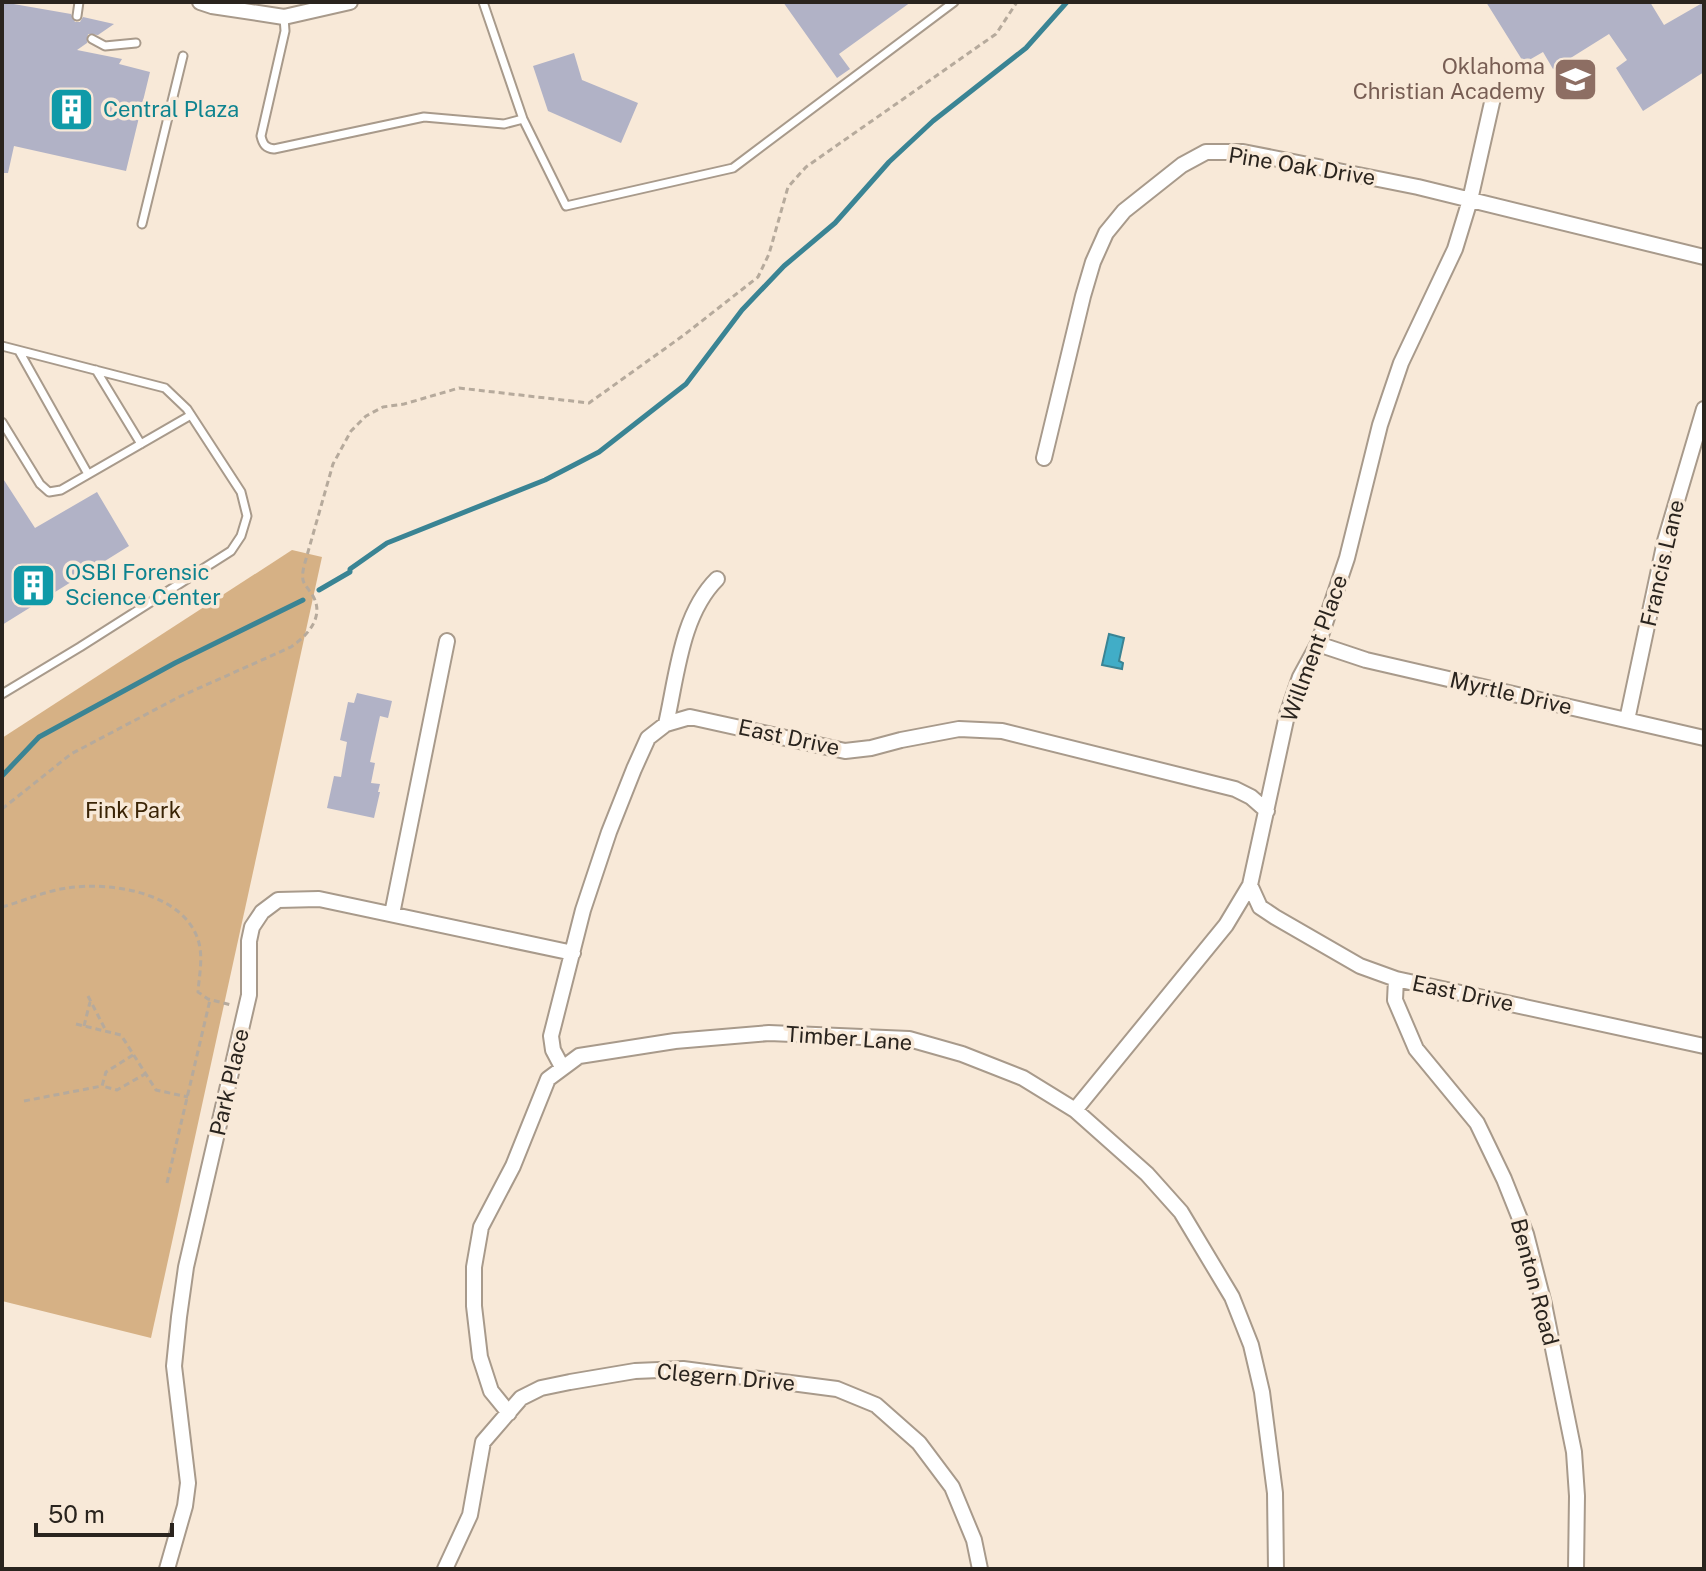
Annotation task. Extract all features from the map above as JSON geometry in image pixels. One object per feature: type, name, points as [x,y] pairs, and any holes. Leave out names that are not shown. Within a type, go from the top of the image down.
[{"type":"street","points":[[208,3],[284,17],[350,2]]},
{"type":"street","name":"Willment Place","points":[[1075,1110],[1226,925],[1250,885],[1287,715],[1300,677],[1318,644],[1347,558],[1380,425],[1401,363],[1455,249],[1470,200],[1493,98]]},
{"type":"street","name":"Pine Oak Drive","points":[[1044,458],[1083,296],[1106,233],[1124,211],[1182,165],[1206,152],[1243,152],[1418,187],[1704,257]]},
{"type":"street","name":"Francis Lane","points":[[1627,720],[1665,541],[1704,409]]},
{"type":"street","points":[[509,1413],[491,1391],[480,1357],[474,1306],[474,1267],[481,1227],[513,1166],[548,1079],[562,1067],[553,1050],[551,1036],[583,910],[634,769],[648,738],[666,724],[691,618],[703,593],[717,579]]},
{"type":"street","points":[[392,914],[447,641]]},
{"type":"street","name":"Myrtle Drive","points":[[1318,644],[1366,660],[1704,738]]},
{"type":"street","name":"East Drive","points":[[666,724],[690,717],[845,751],[959,729],[1002,731],[1235,789],[1251,797],[1267,811]]},
{"type":"street","name":"East Drive","points":[[1250,885],[1260,907],[1275,917],[1360,966],[1396,979],[1704,1046]]},
{"type":"street","name":"Park Place","points":[[167,1569],[185,1506],[188,1483],[174,1366],[179,1317],[186,1267],[249,995],[252,927],[262,912],[278,900],[319,899],[573,953]]},
{"type":"street","name":"Benton Road","points":[[1396,979],[1395,1000],[1416,1049],[1477,1123],[1526,1234],[1544,1304],[1574,1452],[1576,1569]]},
{"type":"street","name":"Timber Lane","points":[[562,1067],[579,1056],[610,1050],[769,1033],[909,1039],[962,1054],[1023,1078],[1075,1110],[1147,1174],[1181,1212],[1232,1297],[1251,1345],[1262,1392],[1275,1493],[1276,1569]]},
{"type":"street","name":"Clegern Drive","points":[[445,1569],[470,1515],[483,1442],[521,1398],[541,1388],[635,1371],[683,1369],[837,1389],[876,1405],[919,1443],[952,1487],[974,1540],[980,1569]]},
{"type":"lane","points":[[77,16],[79,2]]},
{"type":"lane","points":[[483,2],[523,119],[566,206],[733,168],[954,2]]},
{"type":"lane","points":[[284,17],[285,31],[261,136],[267,148],[424,117],[504,124],[523,119]]},
{"type":"lane","points":[[92,39],[105,46],[136,43]]},
{"type":"lane","points":[[142,224],[183,56]]},
{"type":"lane","points":[[2,346],[165,388],[191,415],[241,492],[247,516],[241,536],[231,551],[2,694]]},
{"type":"lane","points":[[19,350],[88,474]]},
{"type":"lane","points":[[96,370],[141,444]]},
{"type":"lane","points":[[2,422],[40,484],[49,492],[61,490],[191,415]]},
{"type":"path","points":[[2,809],[71,754],[179,697],[291,647],[306,636],[314,627],[315,611],[313,597],[304,589],[304,566],[333,464],[351,431],[366,416],[383,407],[459,388],[589,403],[758,277],[769,254],[788,187],[806,167],[996,34],[1017,2]]},
{"type":"path","points":[[2,907],[52,891],[87,886],[119,888],[154,898],[170,906],[196,935],[200,947],[198,992],[210,1000],[246,1008]]},
{"type":"path","points":[[84,1026],[89,998],[106,1031]]},
{"type":"path","points":[[167,1183],[210,1000]]},
{"type":"path","points":[[76,1024],[121,1035],[156,1090],[188,1097]]},
{"type":"path","points":[[102,1086],[106,1072],[133,1055]]},
{"type":"path","points":[[24,1101],[102,1086],[117,1090],[145,1074]]},
{"type":"green space","name":"Fink Park","points":[[292,550],[322,557],[151,1338],[2,1301],[2,738]]},
{"type":"water","points":[[1109,634],[1124,638],[1119,661],[1123,663],[1122,669],[1102,665]]},
{"type":"building","name":"Central Plaza","points":[[2,2],[71,14],[75,22],[80,22],[83,17],[114,24],[98,35],[88,34],[87,43],[77,50],[122,59],[119,64],[150,72],[126,171],[14,146],[8,173],[2,173]]},
{"type":"building","points":[[783,2],[911,2],[839,54],[850,69],[837,78]]},
{"type":"building","points":[[1486,2],[1650,2],[1664,25],[1704,2],[1704,72],[1643,111],[1616,68],[1627,60],[1609,34],[1553,69],[1543,52],[1524,63]]},
{"type":"building","points":[[574,53],[582,80],[638,103],[621,143],[548,111],[533,66]]},
{"type":"building","name":"OSBI Forensic Science Center","points":[[2,477],[35,528],[97,492],[129,546],[2,625]]},
{"type":"building","points":[[357,693],[392,701],[388,718],[380,716],[370,762],[375,763],[371,783],[380,784],[374,818],[327,808],[334,776],[341,777],[347,742],[340,740],[348,702],[354,703]]},
{"type":"waterway","points":[[319,590],[350,572],[387,543],[545,480],[599,452],[686,384],[742,310],[784,266],[835,223],[889,162],[933,121],[1026,48],[1067,2]]},
{"type":"waterway","points":[[2,776],[39,737],[175,663],[303,600]]},
{"type":"place","name":"Oklahoma Christian Academy","points":[[1576,79]]},
{"type":"place","name":"Central Plaza","points":[[72,109]]},
{"type":"place","name":"OSBI Forensic Science Center","points":[[34,585]]}]
